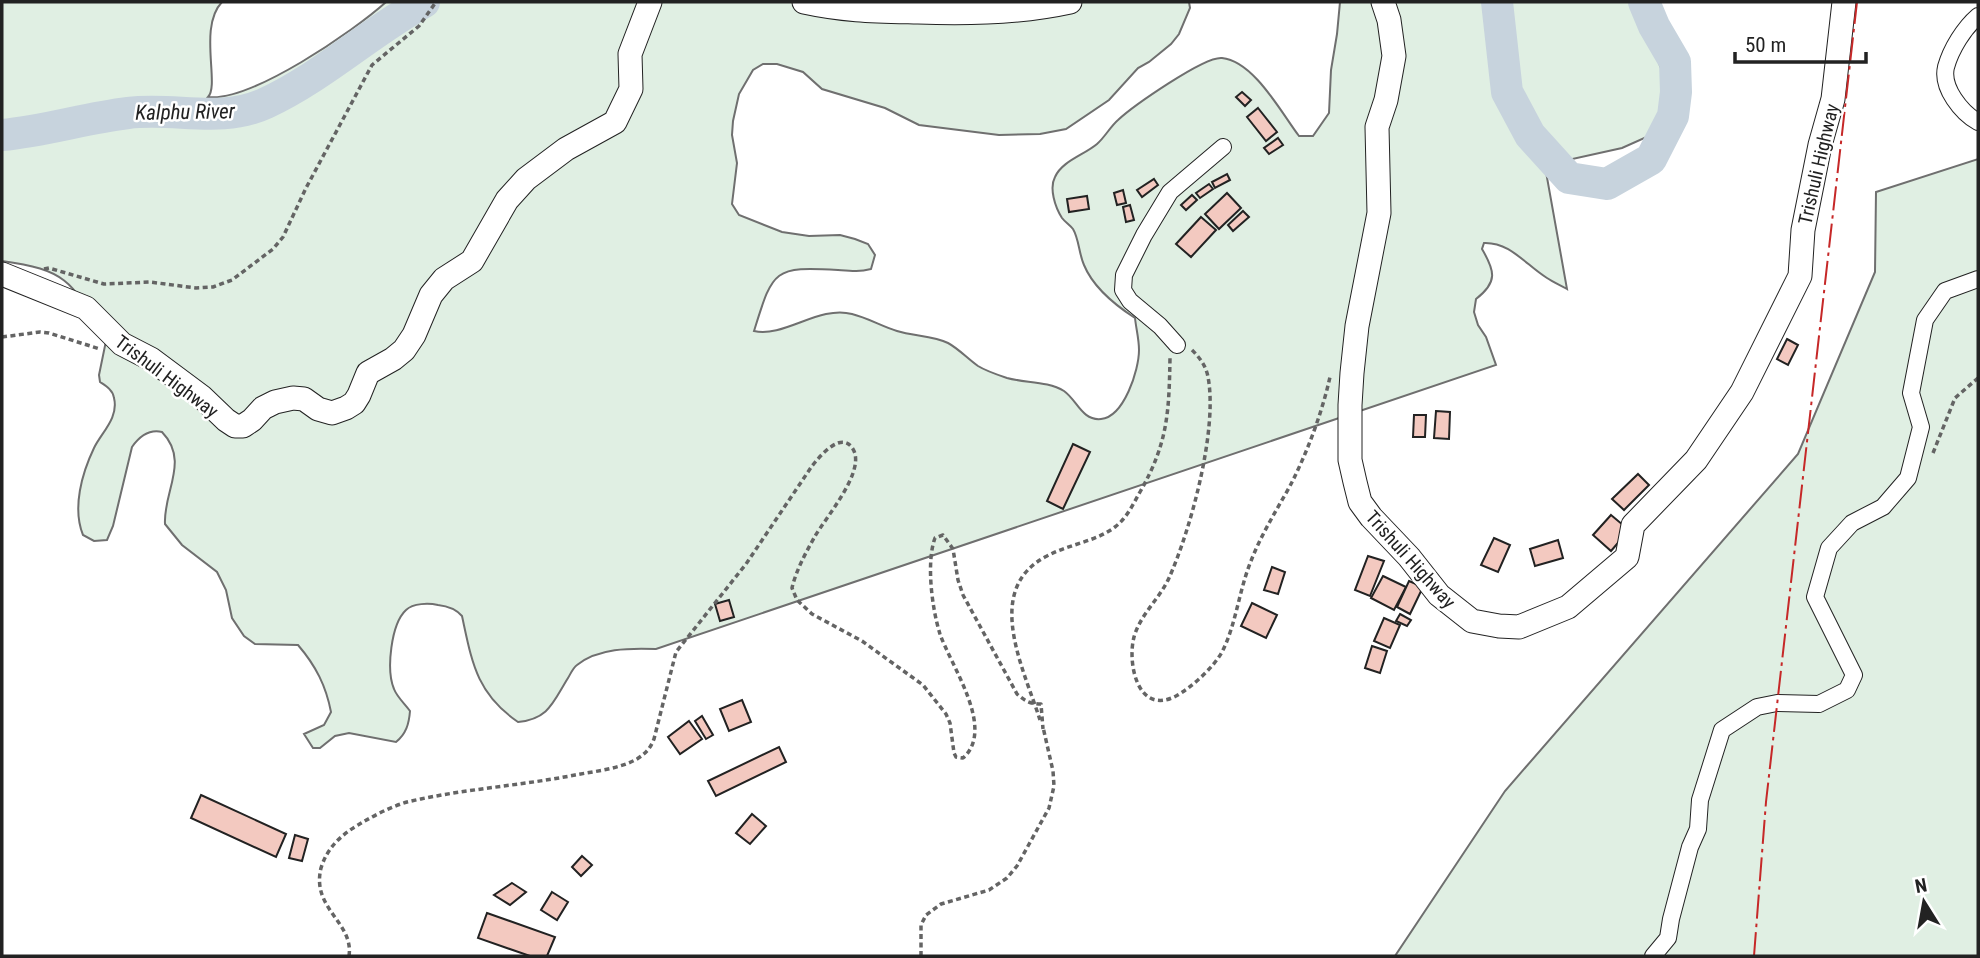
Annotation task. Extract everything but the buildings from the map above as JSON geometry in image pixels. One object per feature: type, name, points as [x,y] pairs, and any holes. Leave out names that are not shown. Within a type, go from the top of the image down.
[{"type":"street","name":"Trishuli Highway","points":[[5,275],[86,308],[122,344],[151,359],[235,426],[243,426],[252,421],[263,408],[275,402],[293,398],[303,398],[318,409],[332,413],[354,403],[368,373],[404,350],[414,335],[431,295],[444,279],[472,261],[507,200],[526,179],[566,149],[615,122],[631,89],[630,54],[650,2]]},
{"type":"street","points":[[804,2],[842,10],[947,13],[1047,7],[1070,2]]},
{"type":"street","name":"Trishuli Highway","points":[[1383,2],[1389,20],[1394,57],[1386,100],[1377,127],[1379,214],[1357,326],[1352,373],[1350,460],[1360,502],[1439,595],[1472,621],[1499,626],[1519,626],[1568,607],[1627,558],[1633,525],[1696,460],[1742,392],[1800,276],[1803,230],[1820,145],[1833,99],[1844,2]]},
{"type":"street","points":[[1978,16],[1960,35],[1945,69],[1948,86],[1955,100],[1968,116],[1978,122]]},
{"type":"street","points":[[1177,345],[1160,326],[1130,301],[1123,290],[1124,275],[1144,234],[1170,192],[1223,147]]},
{"type":"street","points":[[1653,956],[1668,938],[1687,859],[1698,829],[1700,800],[1722,730],[1757,707],[1777,703],[1819,704],[1847,690],[1854,675],[1815,597],[1829,548],[1852,523],[1884,507],[1908,478],[1921,427],[1912,393],[1925,320],[1945,291],[1978,279]]},
{"type":"path","points":[[5,275],[50,268],[104,284],[150,282],[196,288],[214,287],[232,280],[273,249],[283,237],[372,65],[419,26],[436,2]]},
{"type":"path","points":[[2,337],[40,332],[60,335],[96,349],[136,352]]},
{"type":"path","points":[[921,956],[921,925],[926,915],[942,904],[989,890],[1007,878],[1017,866],[1049,808],[1054,786],[1053,771],[1012,628],[1015,590],[1019,580],[1036,563],[1055,552],[1114,528],[1133,505],[1163,442],[1169,406],[1170,354],[1177,345],[1185,345],[1193,350],[1204,364],[1209,384],[1209,415],[1201,472],[1179,548],[1169,577],[1134,636],[1133,658],[1140,688],[1143,695],[1152,700],[1171,699],[1180,694],[1223,650],[1251,562],[1291,484],[1316,424],[1332,368]]},
{"type":"path","points":[[1908,478],[1929,463],[1955,398],[1978,378]]},
{"type":"path","points":[[349,956],[348,939],[325,905],[320,889],[322,866],[337,841],[363,822],[404,803],[467,790],[523,785],[612,768],[647,752],[654,739],[676,652],[746,564],[812,466],[835,444],[842,442],[851,446],[855,454],[855,464],[840,498],[813,539],[800,565],[792,588],[797,600],[812,614],[862,641],[923,685],[946,713],[954,753],[956,757],[963,758],[972,745],[976,726],[935,614],[932,548],[935,538],[943,535],[953,549],[958,580],[967,602],[1017,694],[1025,701],[1041,704],[1043,729]]},
{"type":"green space","points":[[2,2],[222,2],[211,26],[212,81],[208,97],[227,96],[275,77],[351,30],[386,2],[1189,2],[1190,8],[1179,34],[1171,44],[1138,68],[1109,100],[1066,129],[1040,134],[999,135],[919,125],[885,108],[822,89],[803,72],[777,64],[763,64],[753,70],[739,94],[732,135],[737,163],[732,204],[739,215],[782,232],[809,236],[840,235],[855,239],[868,244],[875,255],[871,269],[800,269],[779,276],[766,295],[754,331],[777,330],[827,314],[852,314],[897,331],[948,343],[978,366],[996,374],[1058,388],[1094,419],[1109,416],[1117,410],[1129,391],[1138,359],[1135,318],[1105,295],[1088,273],[1075,233],[1057,208],[1053,181],[1058,171],[1097,144],[1126,114],[1168,83],[1200,65],[1222,58],[1234,61],[1256,78],[1299,136],[1313,136],[1329,113],[1331,70],[1340,2],[1634,2],[1666,80],[1666,110],[1649,136],[1622,148],[1568,160],[1541,144],[1567,289],[1547,278],[1510,250],[1484,243],[1482,249],[1490,264],[1492,276],[1488,287],[1476,299],[1474,312],[1496,365],[656,649],[625,649],[595,655],[574,668],[549,708],[528,720],[518,722],[493,700],[484,688],[473,662],[460,614],[441,605],[413,606],[406,610],[397,626],[390,659],[394,689],[410,711],[402,736],[396,742],[349,733],[335,736],[320,748],[313,748],[304,734],[324,725],[331,712],[323,685],[310,661],[298,645],[255,644],[244,636],[232,618],[226,590],[217,572],[182,545],[165,524],[175,465],[170,443],[162,432],[145,435],[132,447],[113,526],[107,540],[94,541],[83,535],[78,514],[82,479],[94,448],[112,419],[115,405],[112,393],[100,382],[99,375],[106,341],[77,293],[67,283],[42,269],[2,261]]},
{"type":"green space","points":[[1978,159],[1978,956],[1395,956],[1505,791],[1798,454],[1875,272],[1876,192]]},
{"type":"waterway","name":"Kalphu River","points":[[2,135],[128,113],[215,114],[249,109],[266,103],[307,80],[424,2]]},
{"type":"waterway","name":"Kalphu River","points":[[1497,2],[1507,92],[1530,135],[1569,178],[1607,184],[1651,159],[1673,116],[1676,92],[1675,62],[1654,26],[1644,2]]},
{"type":"power","points":[[1754,956],[1766,802],[1857,2]]}]
